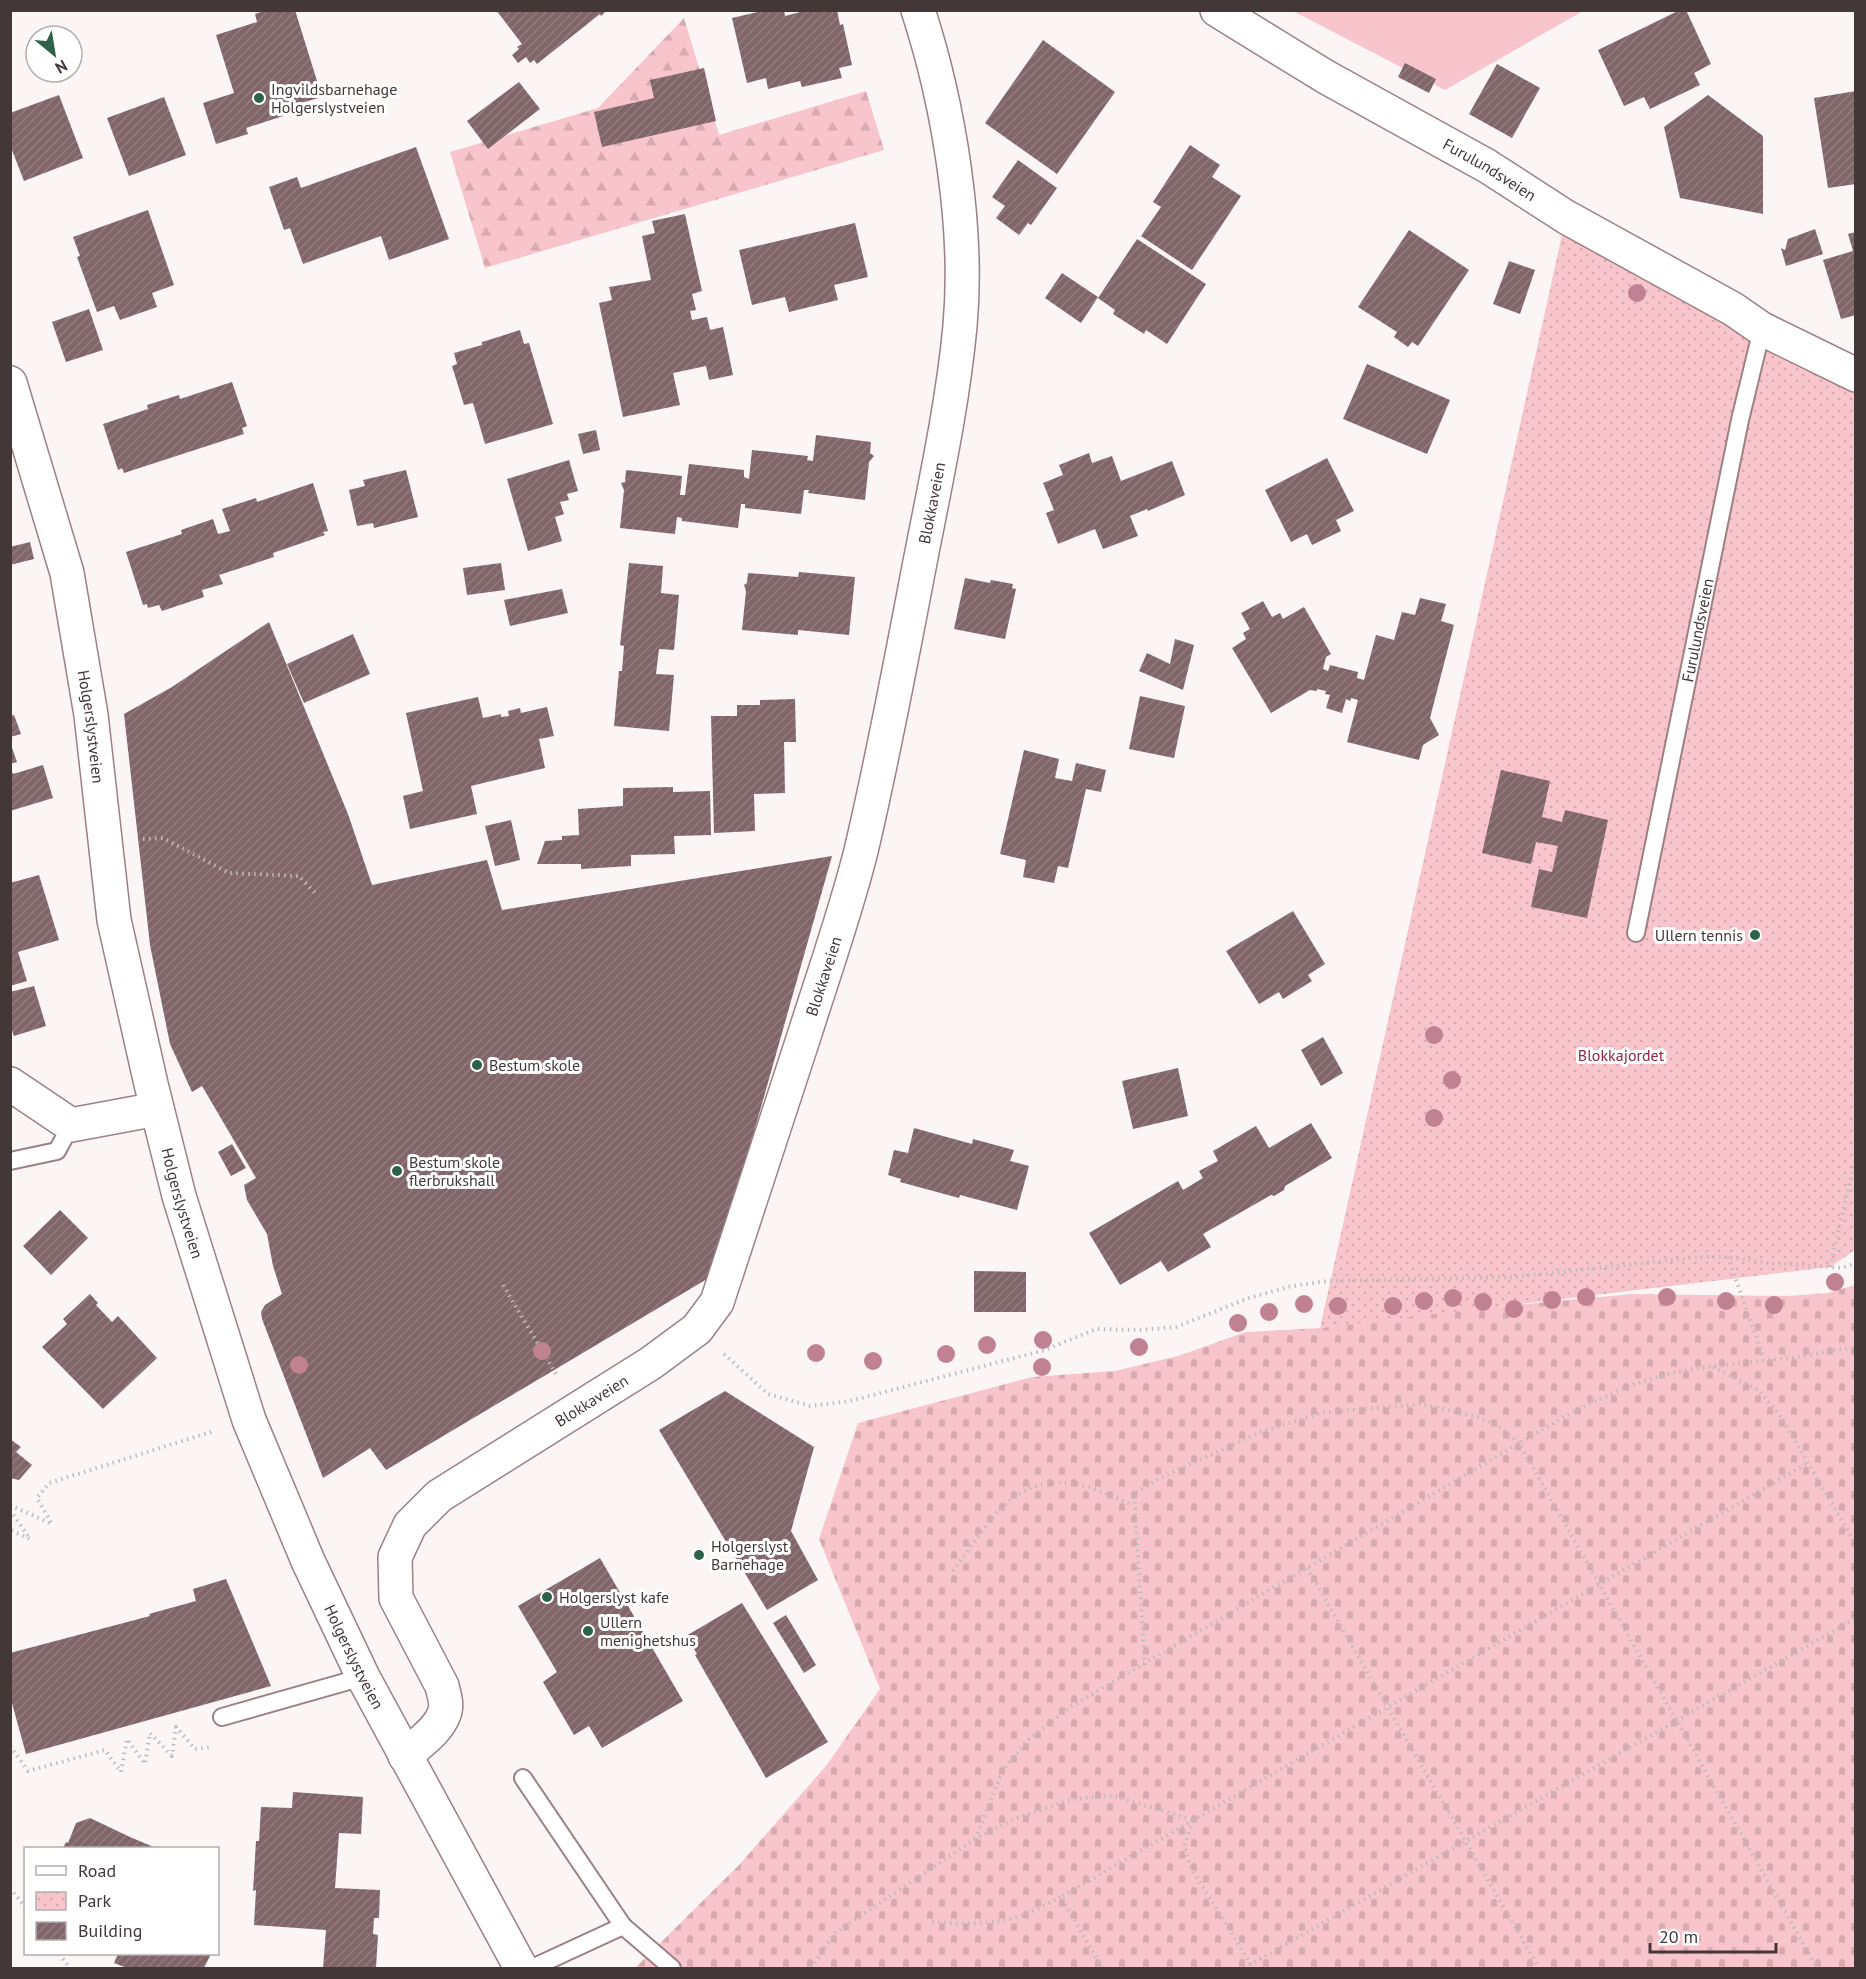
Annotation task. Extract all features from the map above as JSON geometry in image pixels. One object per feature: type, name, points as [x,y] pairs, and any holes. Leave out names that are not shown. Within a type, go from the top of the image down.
[{"type":"street","name":"Blokkaveien","points":[[405,1756],[431,1732],[444,1714],[446,1701],[442,1686],[396,1598],[395,1557],[410,1525],[439,1496],[651,1363],[697,1329],[717,1302],[835,940],[860,852],[910,611],[946,424],[960,326],[961,230],[957,192],[944,109],[918,10]]},
{"type":"street","name":"Furulundsveien","points":[[1217,10],[1326,77],[1486,166],[1566,218],[1733,309],[1762,329],[1856,375]]},
{"type":"street","name":"Holgerslystveien","points":[[10,383],[67,573],[91,715],[114,920],[157,1109],[179,1196],[249,1420],[308,1561],[363,1677],[521,1968]]},
{"type":"street","points":[[10,1084],[71,1125],[157,1109]]},
{"type":"lane","name":"Furulundsveien","points":[[1636,933],[1740,420],[1762,329]]},
{"type":"lane","points":[[10,1161],[57,1151],[71,1125]]},
{"type":"lane","points":[[222,1717],[363,1677]]},
{"type":"lane","points":[[524,1778],[623,1926],[672,1968]]},
{"type":"lane","points":[[532,1968],[623,1926]]},
{"type":"path","points":[[136,839],[163,838],[229,873],[298,876],[317,895]]},
{"type":"path","points":[[1830,1268],[1856,1157]]},
{"type":"path","points":[[697,1329],[768,1394],[810,1407],[850,1401],[1045,1350],[1096,1329],[1140,1330],[1176,1327],[1249,1298],[1292,1286],[1328,1281],[1513,1277],[1700,1257],[1728,1257],[1830,1268],[1842,1268],[1856,1263]]},
{"type":"path","points":[[1728,1257],[1764,1359]]},
{"type":"path","points":[[502,1285],[556,1374]]},
{"type":"path","points":[[975,1839],[1003,1770],[1029,1739],[1072,1706],[1569,1414],[1616,1391],[1670,1374],[1764,1359],[1808,1356],[1843,1347],[1856,1348]]},
{"type":"path","points":[[1712,1366],[1758,1390],[1780,1415],[1856,1545]]},
{"type":"path","points":[[1145,1665],[1134,1494],[1158,1479],[1261,1432],[1321,1413],[1420,1404],[1478,1417],[1495,1424],[1519,1443],[1817,1968]]},
{"type":"path","points":[[10,1505],[52,1524],[37,1498],[49,1483],[201,1435]]},
{"type":"path","points":[[932,1922],[974,1924],[1001,1920],[1027,1914],[1061,1897],[1808,1463]]},
{"type":"path","points":[[953,1571],[999,1511],[1016,1495],[1035,1485],[1056,1482],[1084,1486],[1133,1505]]},
{"type":"path","points":[[10,1510],[30,1539],[10,1530]]},
{"type":"path","points":[[1308,1568],[1539,1968]]},
{"type":"path","points":[[1244,1968],[1252,1966],[1856,1618]]},
{"type":"path","points":[[10,1746],[28,1771],[105,1750],[121,1772],[127,1739],[145,1764],[150,1733],[172,1756],[176,1727],[195,1749],[211,1746],[209,1738]]},
{"type":"path","points":[[811,1968],[835,1934],[975,1839],[1015,1819],[1066,1801],[1089,1797],[1114,1797],[1194,1820]]},
{"type":"path","points":[[1194,1820],[1184,1846],[1191,1868],[1252,1966]]},
{"type":"path","points":[[10,1888],[24,1906]]},
{"type":"path","points":[[1061,1897],[1102,1968]]},
{"type":"path","points":[[60,1955],[70,1968]]},
{"type":"green space","points":[[1426,10],[1430,12],[1431,10],[1583,11],[1445,90],[1293,11]]},
{"type":"green space","points":[[684,18],[719,135],[866,91],[884,150],[485,268],[450,152],[598,108]]},
{"type":"green space","name":"Blokkajordet","points":[[1566,217],[1855,365],[1855,1250],[1830,1267],[1320,1328]]},
{"type":"green space","points":[[1855,1285],[1855,1968],[635,1968],[739,1865],[826,1766],[880,1689],[819,1539],[858,1423],[1032,1377],[1115,1371],[1178,1356],[1246,1332],[1320,1328],[1432,1313],[1632,1294],[1789,1296],[1828,1293]]},
{"type":"building","points":[[267,10],[295,10],[322,97],[280,109],[283,116],[246,128],[248,134],[216,144],[203,103],[234,93],[216,35],[257,22],[255,14]]},
{"type":"building","points":[[496,10],[607,10],[537,64],[534,60],[530,63],[526,57],[518,63],[512,55],[522,44]]},
{"type":"building","points":[[766,10],[784,10],[785,16],[808,10],[837,10],[840,25],[843,24],[852,65],[839,68],[842,78],[802,87],[800,81],[768,89],[766,78],[747,83],[732,18]]},
{"type":"building","points":[[1680,10],[1686,10],[1711,64],[1694,73],[1700,85],[1650,109],[1644,97],[1624,106],[1598,50]]},
{"type":"building","points":[[1043,40],[1115,92],[1057,174],[985,123]]},
{"type":"building","points":[[1405,63],[1436,79],[1429,93],[1398,77]]},
{"type":"building","points":[[1497,64],[1540,88],[1512,138],[1469,114]]},
{"type":"building","points":[[704,68],[716,121],[602,147],[594,112],[654,98],[650,80]]},
{"type":"building","points":[[519,82],[540,109],[488,149],[467,121]]},
{"type":"building","points":[[1856,91],[1856,184],[1828,188],[1814,98]]},
{"type":"building","points":[[59,95],[83,158],[24,181],[10,145],[10,113]]},
{"type":"building","points":[[1708,95],[1763,136],[1763,214],[1680,198],[1664,127]]},
{"type":"building","points":[[164,97],[186,155],[129,176],[107,118]]},
{"type":"building","points":[[1190,145],[1220,165],[1212,177],[1241,196],[1192,270],[1141,236],[1161,207],[1153,202]]},
{"type":"building","points":[[416,147],[449,239],[389,260],[381,236],[303,264],[290,228],[284,230],[269,187],[297,177],[301,188]]},
{"type":"building","points":[[1018,160],[1057,188],[1031,225],[1028,223],[1019,235],[996,218],[1005,206],[992,197]]},
{"type":"building","points":[[148,210],[174,285],[152,293],[157,307],[120,320],[114,306],[97,312],[77,257],[80,256],[73,237]]},
{"type":"building","points":[[685,214],[702,291],[692,294],[696,310],[690,311],[692,320],[707,317],[710,330],[723,327],[733,375],[709,380],[706,366],[673,373],[680,405],[623,417],[599,303],[612,300],[609,287],[651,280],[642,236],[655,233],[652,221]]},
{"type":"building","points":[[855,223],[868,277],[834,285],[838,300],[789,312],[785,297],[752,305],[739,250]]},
{"type":"building","points":[[1815,229],[1823,254],[1786,266],[1781,248],[1785,250],[1788,239]]},
{"type":"building","points":[[1409,230],[1469,270],[1418,346],[1412,342],[1408,347],[1394,337],[1397,332],[1358,307]]},
{"type":"building","points":[[1856,232],[1856,315],[1841,319],[1823,260],[1853,251],[1848,234]]},
{"type":"building","points":[[1137,239],[1206,284],[1167,344],[1146,330],[1144,334],[1113,314],[1115,310],[1098,298]]},
{"type":"building","points":[[1509,261],[1535,270],[1520,314],[1493,304]]},
{"type":"building","points":[[1062,273],[1098,297],[1081,323],[1045,298]]},
{"type":"building","points":[[89,309],[103,350],[66,362],[52,322]]},
{"type":"building","points":[[520,330],[524,344],[529,343],[553,424],[485,444],[473,403],[464,405],[452,366],[457,364],[454,353]]},
{"type":"building","points":[[1367,364],[1450,400],[1427,454],[1343,419]]},
{"type":"building","points":[[232,382],[247,426],[242,428],[244,434],[124,473],[122,468],[118,470],[103,424],[148,409],[147,405],[179,395],[180,399]]},
{"type":"building","points":[[596,430],[600,450],[583,454],[578,434]]},
{"type":"building","points":[[816,435],[871,442],[870,453],[874,456],[869,462],[865,500],[808,493],[809,490],[804,490],[801,514],[745,508],[745,504],[741,504],[738,528],[682,521],[682,518],[677,517],[675,534],[620,528],[624,490],[621,483],[625,482],[626,470],[682,476],[680,495],[685,495],[689,464],[744,470],[744,477],[749,479],[752,450],[808,456],[807,460],[813,461]]},
{"type":"building","points":[[1089,453],[1092,463],[1112,456],[1121,481],[1172,461],[1185,495],[1130,516],[1138,536],[1103,549],[1095,529],[1058,544],[1046,513],[1054,510],[1043,483],[1063,475],[1059,465]]},
{"type":"building","points":[[1327,458],[1354,511],[1336,520],[1341,531],[1312,545],[1307,534],[1291,542],[1265,490]]},
{"type":"building","points":[[569,460],[578,491],[567,494],[569,500],[560,502],[564,514],[555,517],[562,541],[528,551],[507,479]]},
{"type":"building","points":[[406,470],[418,517],[374,528],[373,523],[357,526],[349,490],[365,486],[363,480]]},
{"type":"building","points":[[313,483],[328,531],[323,532],[325,535],[273,553],[274,557],[219,575],[223,584],[202,590],[204,597],[162,611],[159,605],[148,608],[147,604],[143,605],[126,552],[182,534],[181,530],[213,519],[218,534],[230,531],[222,509],[256,498],[257,502]]},
{"type":"building","points":[[30,542],[34,559],[10,565],[10,547]]},
{"type":"building","points":[[501,563],[505,590],[467,595],[463,568]]},
{"type":"building","points":[[629,563],[663,566],[661,593],[679,595],[674,650],[659,649],[656,674],[674,675],[669,731],[614,726],[619,671],[622,671],[624,646],[620,645]]},
{"type":"building","points":[[799,572],[855,577],[849,635],[798,630],[798,635],[742,630],[746,591],[744,585],[747,583],[748,573],[798,577]]},
{"type":"building","points":[[965,578],[990,583],[991,580],[1013,584],[1012,588],[1016,589],[1005,639],[954,629]]},
{"type":"building","points":[[562,589],[568,613],[510,626],[504,600]]},
{"type":"building","points":[[1420,598],[1446,604],[1441,621],[1454,625],[1430,718],[1439,735],[1423,745],[1419,760],[1347,742],[1358,700],[1346,699],[1342,713],[1326,708],[1330,695],[1325,694],[1326,691],[1310,690],[1271,713],[1232,648],[1246,639],[1243,633],[1250,629],[1241,613],[1263,601],[1272,617],[1280,613],[1283,619],[1304,607],[1331,654],[1326,657],[1323,669],[1328,671],[1330,665],[1358,672],[1357,678],[1364,680],[1376,635],[1394,640],[1402,612],[1415,615]]},
{"type":"building","name":"Bestum skole","points":[[269,622],[348,814],[372,885],[487,860],[502,910],[832,856],[728,1224],[730,1238],[707,1279],[386,1470],[370,1448],[323,1478],[262,1319],[261,1312],[265,1305],[282,1294],[273,1266],[267,1234],[247,1200],[244,1185],[256,1178],[202,1086],[192,1092],[170,1044],[150,945],[124,714],[172,687]]},
{"type":"building","points":[[353,634],[370,674],[304,703],[287,664]]},
{"type":"building","points":[[1175,639],[1194,645],[1183,690],[1139,671],[1147,653],[1170,664]]},
{"type":"building","points":[[1140,696],[1185,706],[1174,758],[1129,749]]},
{"type":"building","points":[[478,697],[483,718],[501,714],[501,717],[509,716],[508,711],[520,708],[521,713],[547,707],[554,736],[539,739],[545,768],[471,786],[477,814],[410,829],[403,796],[423,791],[406,713]]},
{"type":"building","points":[[795,699],[796,742],[784,742],[785,793],[754,794],[755,831],[714,833],[711,716],[737,716],[737,705],[760,705],[760,700]]},
{"type":"building","points":[[14,715],[21,734],[10,737],[10,716]]},
{"type":"building","points":[[10,742],[17,762],[10,764]]},
{"type":"building","points":[[1024,750],[1059,759],[1055,778],[1072,781],[1076,763],[1106,770],[1101,792],[1086,789],[1068,868],[1058,866],[1054,883],[1023,877],[1026,860],[1000,854]]},
{"type":"building","points":[[43,765],[53,798],[10,811],[10,767],[13,774]]},
{"type":"building","points":[[1501,770],[1550,781],[1542,817],[1562,822],[1565,810],[1608,820],[1587,918],[1531,907],[1539,869],[1552,872],[1558,846],[1536,842],[1531,864],[1482,853]]},
{"type":"building","points":[[673,787],[673,792],[710,791],[711,835],[674,836],[675,854],[631,855],[631,866],[581,869],[581,864],[537,864],[545,841],[562,840],[562,836],[579,835],[578,809],[623,806],[623,788]]},
{"type":"building","points":[[511,820],[520,860],[495,866],[485,826]]},
{"type":"building","points":[[39,875],[59,940],[18,952],[27,981],[10,986],[10,883]]},
{"type":"building","points":[[1293,911],[1325,964],[1308,975],[1312,981],[1283,999],[1279,992],[1259,1004],[1226,951]]},
{"type":"building","points":[[34,986],[46,1026],[14,1036],[10,1025],[10,992]]},
{"type":"building","points":[[1323,1037],[1343,1073],[1321,1086],[1301,1050]]},
{"type":"building","points":[[1178,1068],[1188,1116],[1133,1129],[1122,1081]]},
{"type":"building","points":[[1311,1123],[1332,1158],[1285,1186],[1284,1190],[1274,1196],[1271,1195],[1203,1234],[1211,1247],[1168,1272],[1161,1261],[1120,1285],[1089,1233],[1178,1181],[1183,1190],[1203,1178],[1199,1171],[1218,1161],[1213,1151],[1256,1126],[1269,1148]]},
{"type":"building","points":[[914,1128],[972,1144],[973,1139],[1014,1150],[1010,1161],[1029,1166],[1017,1210],[960,1195],[959,1198],[900,1182],[901,1179],[888,1175],[894,1150],[908,1153]]},
{"type":"building","points":[[232,1144],[246,1168],[231,1176],[218,1152]]},
{"type":"building","points":[[60,1210],[88,1238],[51,1275],[23,1246]]},
{"type":"building","points":[[974,1271],[1026,1272],[1026,1312],[974,1312]]},
{"type":"building","points":[[90,1294],[98,1303],[96,1305],[112,1322],[118,1316],[157,1358],[103,1409],[42,1347],[67,1324],[63,1319]]},
{"type":"building","points":[[725,1391],[814,1447],[791,1531],[818,1580],[767,1610],[659,1430]]},
{"type":"building","points":[[10,1439],[21,1447],[16,1452],[32,1465],[19,1480],[10,1478]]},
{"type":"building","name":"Ullern menighetshus","points":[[600,1558],[622,1596],[625,1594],[631,1604],[628,1606],[683,1701],[602,1748],[589,1726],[574,1735],[543,1682],[557,1672],[518,1606]]},
{"type":"building","points":[[226,1579],[271,1686],[26,1754],[10,1696],[10,1653],[150,1616],[149,1614],[196,1601],[193,1589]]},
{"type":"building","points":[[742,1603],[828,1742],[766,1778],[686,1636]]},
{"type":"building","points":[[786,1615],[816,1665],[804,1673],[773,1623]]},
{"type":"building","points":[[293,1792],[363,1797],[361,1834],[339,1833],[335,1888],[380,1890],[379,1918],[374,1918],[373,1934],[378,1935],[376,1968],[323,1968],[326,1930],[254,1925],[256,1890],[253,1891],[261,1807],[292,1808]]},
{"type":"building","points":[[90,1818],[154,1847],[64,1847],[66,1842],[68,1843],[76,1823]]},
{"type":"building","points":[[118,1955],[210,1955],[204,1968],[127,1968],[114,1963]]},
{"type":"place","name":"Ingvildsbarnehage Holgerslystveien","points":[[259,98]]},
{"type":"place","name":"Ullern tennis","points":[[1755,935]]},
{"type":"place","name":"Bestum skole","points":[[477,1065]]},
{"type":"place","name":"Bestum skole flerbrukshall","points":[[397,1171]]},
{"type":"place","name":"Holgerslyst Barnehage","points":[[699,1555]]},
{"type":"place","name":"Holgerslyst kafe","points":[[547,1597]]},
{"type":"place","name":"Ullern menighetshus","points":[[588,1631]]}]
